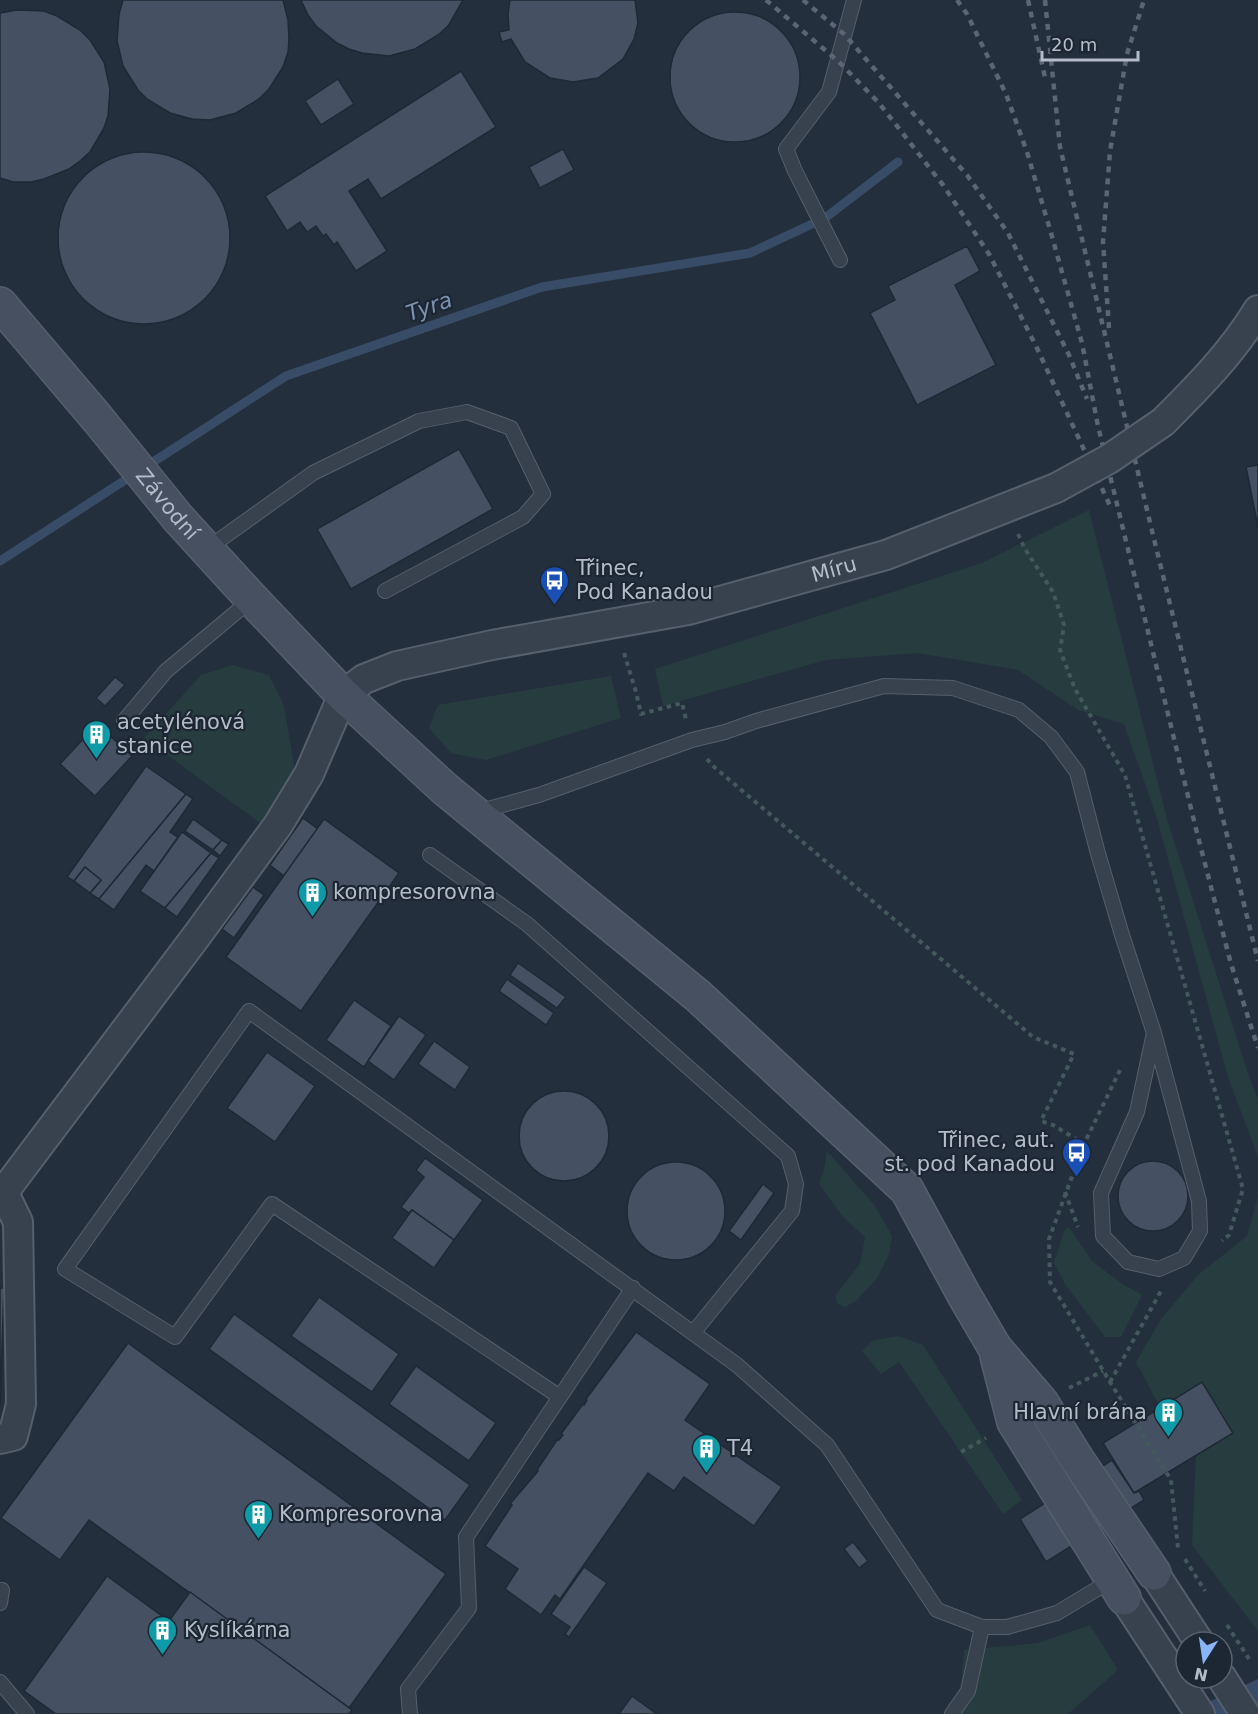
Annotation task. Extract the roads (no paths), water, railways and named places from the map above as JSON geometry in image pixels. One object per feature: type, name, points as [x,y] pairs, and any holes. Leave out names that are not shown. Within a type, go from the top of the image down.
[{"type":"street","name":"Závodní","points":[[0,304],[178,518],[343,695],[445,789],[698,996],[907,1190],[995,1348]]},
{"type":"street","name":"Míru","points":[[343,695],[364,680],[397,666],[492,645],[688,610],[886,555],[1056,488],[1109,459],[1163,422],[1254,327]]},
{"type":"street","points":[[0,1439],[13,1436],[21,1404],[18,1222],[2,1194],[278,825],[309,774],[343,695]]},
{"type":"street","points":[[995,1348],[1042,1402],[1077,1459],[1191,1630]]},
{"type":"street","points":[[995,1348],[1014,1422],[1118,1589],[1200,1714]]},
{"type":"street","points":[[1230,1690],[1245,1714]]},
{"type":"lane","points":[[840,260],[786,150],[829,92],[854,0]]},
{"type":"lane","points":[[207,549],[313,473],[419,421],[467,412],[511,428],[543,494],[524,517],[384,591]]},
{"type":"lane","points":[[124,721],[166,671],[252,599]]},
{"type":"lane","points":[[475,812],[539,795],[692,740],[884,686],[953,688],[1019,710],[1051,737],[1077,772],[1097,850],[1154,1034],[1199,1201],[1200,1231],[1184,1258],[1159,1269],[1128,1262],[1103,1236],[1101,1193],[1137,1112],[1154,1034]]},
{"type":"lane","points":[[430,855],[528,924],[788,1156],[796,1184],[792,1211],[693,1333]]},
{"type":"lane","points":[[560,1396],[272,1204],[175,1338],[65,1269],[249,1011],[737,1365],[827,1445],[937,1610],[982,1627],[1007,1627],[1057,1613],[1118,1589]]},
{"type":"lane","points":[[410,1714],[408,1689],[469,1608],[466,1537],[633,1288]]},
{"type":"lane","points":[[952,1714],[968,1691],[982,1627]]},
{"type":"lane","points":[[0,1682],[27,1714]]},
{"type":"water","points":[[1258,1679],[1258,1714],[1183,1714]]},
{"type":"waterway","name":"Tyra","points":[[0,561],[286,376],[542,287],[750,253],[825,218],[898,162]]},
{"type":"railway","points":[[766,0],[838,61],[879,103],[943,185],[989,254],[1036,346],[1112,510]]},
{"type":"railway","points":[[803,0],[844,34],[967,175],[1008,233],[1069,355],[1087,399]]},
{"type":"railway","points":[[957,0],[967,14],[1006,94],[1027,152],[1051,233],[1082,343],[1098,426],[1196,829],[1231,964],[1258,1048]]},
{"type":"railway","points":[[1028,0],[1046,82]]},
{"type":"railway","points":[[1045,0],[1060,147],[1258,961]]},
{"type":"railway","points":[[1109,328],[1103,242],[1110,151],[1127,54],[1144,0]]},
{"type":"place","name":"Třinec, Pod Kanadou","points":[[555,606]]},
{"type":"place","name":"acetylénová stanice","points":[[96,760]]},
{"type":"place","name":"kompresorovna","points":[[312,918]]},
{"type":"place","name":"Třinec, aut. st. pod Kanadou","points":[[1076,1178]]},
{"type":"place","name":"Hlavní brána","points":[[1168,1438]]},
{"type":"place","name":"T4","points":[[706,1474]]},
{"type":"place","name":"Kompresorovna","points":[[258,1540]]},
{"type":"place","name":"Kyslíkárna","points":[[163,1656]]}]
